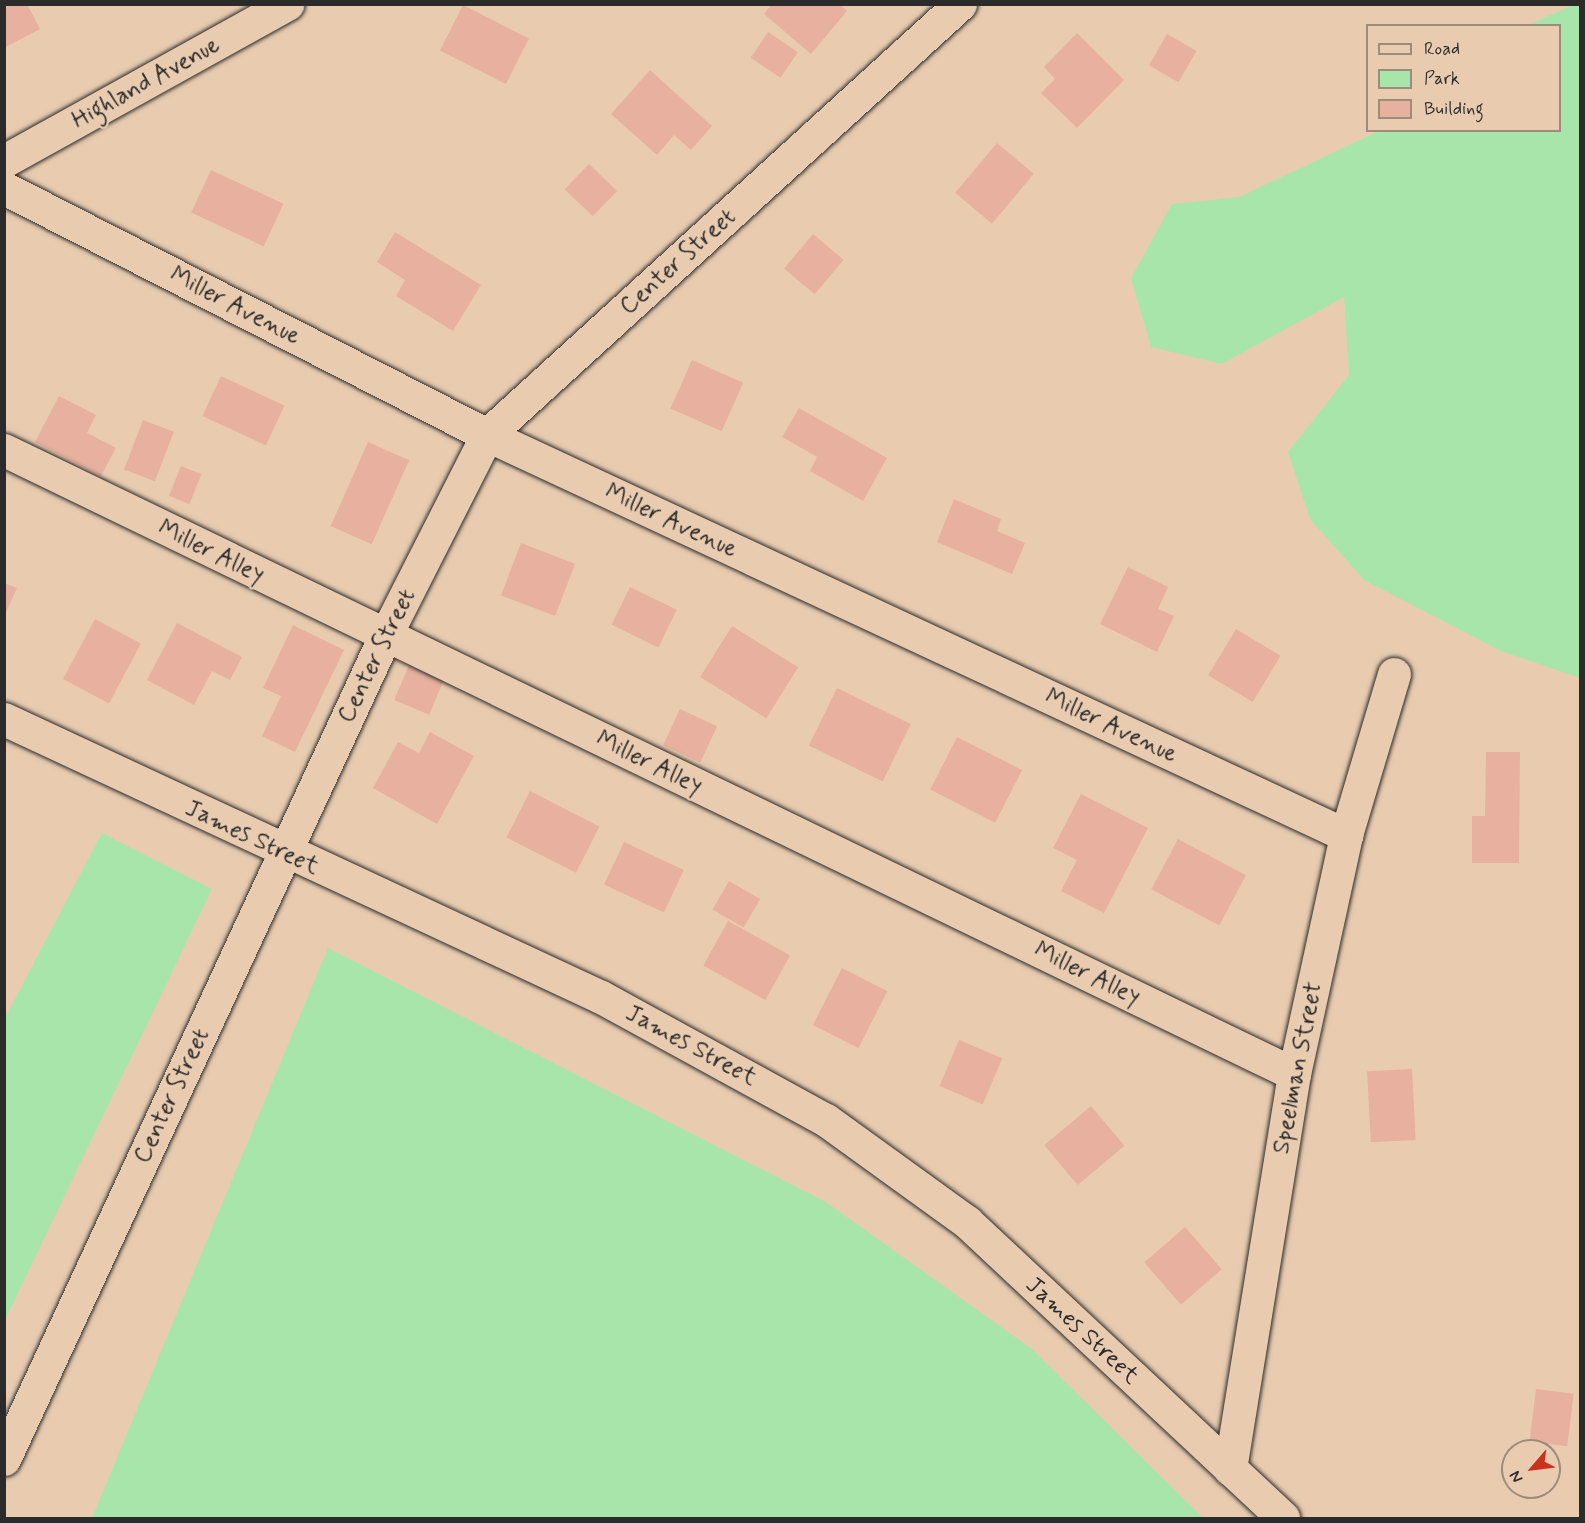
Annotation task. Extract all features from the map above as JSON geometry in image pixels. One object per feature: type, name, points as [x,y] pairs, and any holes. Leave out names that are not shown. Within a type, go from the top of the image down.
[{"type":"street","name":"Highland Avenue","points":[[4,161],[287,4]]},
{"type":"street","name":"Center Street","points":[[4,1459],[385,636],[488,435],[960,4]]},
{"type":"street","name":"Miller Avenue","points":[[4,188],[488,435],[1346,835]]},
{"type":"street","name":"Miller Alley","points":[[4,450],[1294,1074]]},
{"type":"street","name":"Speelman Street","points":[[1230,1469],[1294,1074],[1346,835],[1394,674]]},
{"type":"street","name":"James Street","points":[[4,719],[285,854],[601,997],[826,1120],[967,1222],[1283,1518]]},
{"type":"green space","points":[[1575,4],[1580,5],[1580,678],[1501,651],[1364,580],[1310,519],[1288,452],[1349,375],[1344,297],[1222,364],[1151,347],[1131,278],[1172,204],[1239,197],[1377,132],[1561,132],[1561,24],[1530,24]]},
{"type":"green space","points":[[102,833],[212,889],[5,1320],[5,1018]]},
{"type":"green space","points":[[328,948],[826,1202],[1032,1349],[1203,1518],[92,1518]]},
{"type":"building","points":[[4,4],[27,4],[40,29],[4,48]]},
{"type":"building","points":[[772,4],[840,4],[847,11],[811,54],[764,14]]},
{"type":"building","points":[[463,5],[529,39],[506,84],[440,50]]},
{"type":"building","points":[[768,32],[798,52],[781,78],[751,58]]},
{"type":"building","points":[[1077,33],[1124,80],[1077,128],[1041,93],[1055,79],[1044,67]]},
{"type":"building","points":[[1167,34],[1196,51],[1178,82],[1149,65]]},
{"type":"building","points":[[650,70],[712,126],[691,150],[674,135],[657,155],[611,114]]},
{"type":"building","points":[[997,143],[1034,174],[992,224],[955,193]]},
{"type":"building","points":[[589,164],[617,191],[593,216],[565,189]]},
{"type":"building","points":[[211,170],[284,204],[264,246],[191,213]]},
{"type":"building","points":[[395,232],[481,285],[453,331],[396,296],[405,280],[377,262]]},
{"type":"building","points":[[813,234],[844,260],[815,294],[784,268]]},
{"type":"building","points":[[692,360],[743,383],[722,431],[670,408]]},
{"type":"building","points":[[221,376],[284,406],[266,445],[202,416]]},
{"type":"building","points":[[59,396],[96,415],[87,433],[116,448],[101,476],[35,442]]},
{"type":"building","points":[[799,408],[887,458],[863,501],[810,471],[817,457],[782,437]]},
{"type":"building","points":[[143,420],[174,432],[155,481],[124,469]]},
{"type":"building","points":[[368,442],[409,460],[372,544],[331,526]]},
{"type":"building","points":[[181,466],[201,474],[189,504],[169,496]]},
{"type":"building","points":[[954,499],[1001,519],[997,531],[1025,543],[1012,574],[937,542]]},
{"type":"building","points":[[521,543],[575,564],[555,616],[501,595]]},
{"type":"building","points":[[1128,567],[1168,587],[1158,609],[1174,616],[1157,652],[1100,624]]},
{"type":"building","points":[[4,583],[17,588],[4,617]]},
{"type":"building","points":[[630,587],[677,610],[658,648],[612,625]]},
{"type":"building","points":[[95,619],[141,643],[109,703],[63,679]]},
{"type":"building","points":[[177,623],[242,657],[230,680],[212,671],[194,705],[147,680]]},
{"type":"building","points":[[293,625],[344,650],[295,752],[262,736],[281,696],[263,688]]},
{"type":"building","points":[[732,626],[798,667],[766,718],[700,677]]},
{"type":"building","points":[[1236,629],[1281,656],[1253,702],[1208,675]]},
{"type":"building","points":[[409,665],[444,680],[429,715],[394,700]]},
{"type":"building","points":[[837,688],[911,724],[883,781],[809,746]]},
{"type":"building","points":[[680,709],[717,726],[700,763],[663,745]]},
{"type":"building","points":[[430,732],[474,756],[437,824],[373,788],[398,742],[419,753]]},
{"type":"building","points":[[957,737],[1022,770],[995,823],[930,790]]},
{"type":"building","points":[[1486,752],[1520,752],[1519,863],[1472,863],[1472,816],[1485,816]]},
{"type":"building","points":[[530,791],[599,826],[576,873],[506,837]]},
{"type":"building","points":[[1081,794],[1148,828],[1104,913],[1061,891],[1077,860],[1053,848]]},
{"type":"building","points":[[1178,839],[1246,875],[1219,925],[1151,889]]},
{"type":"building","points":[[624,842],[684,870],[664,912],[604,885]]},
{"type":"building","points":[[729,881],[760,899],[744,928],[712,910]]},
{"type":"building","points":[[728,921],[790,955],[765,1000],[703,966]]},
{"type":"building","points":[[842,968],[887,991],[858,1048],[813,1025]]},
{"type":"building","points":[[959,1040],[1002,1058],[983,1104],[939,1086]]},
{"type":"building","points":[[1412,1069],[1416,1140],[1371,1142],[1367,1071]]},
{"type":"building","points":[[1091,1106],[1124,1146],[1078,1185],[1044,1145]]},
{"type":"building","points":[[1185,1227],[1222,1269],[1181,1305],[1144,1262]]},
{"type":"building","points":[[1536,1389],[1574,1394],[1567,1446],[1561,1445],[1561,1439],[1530,1439]]}]
